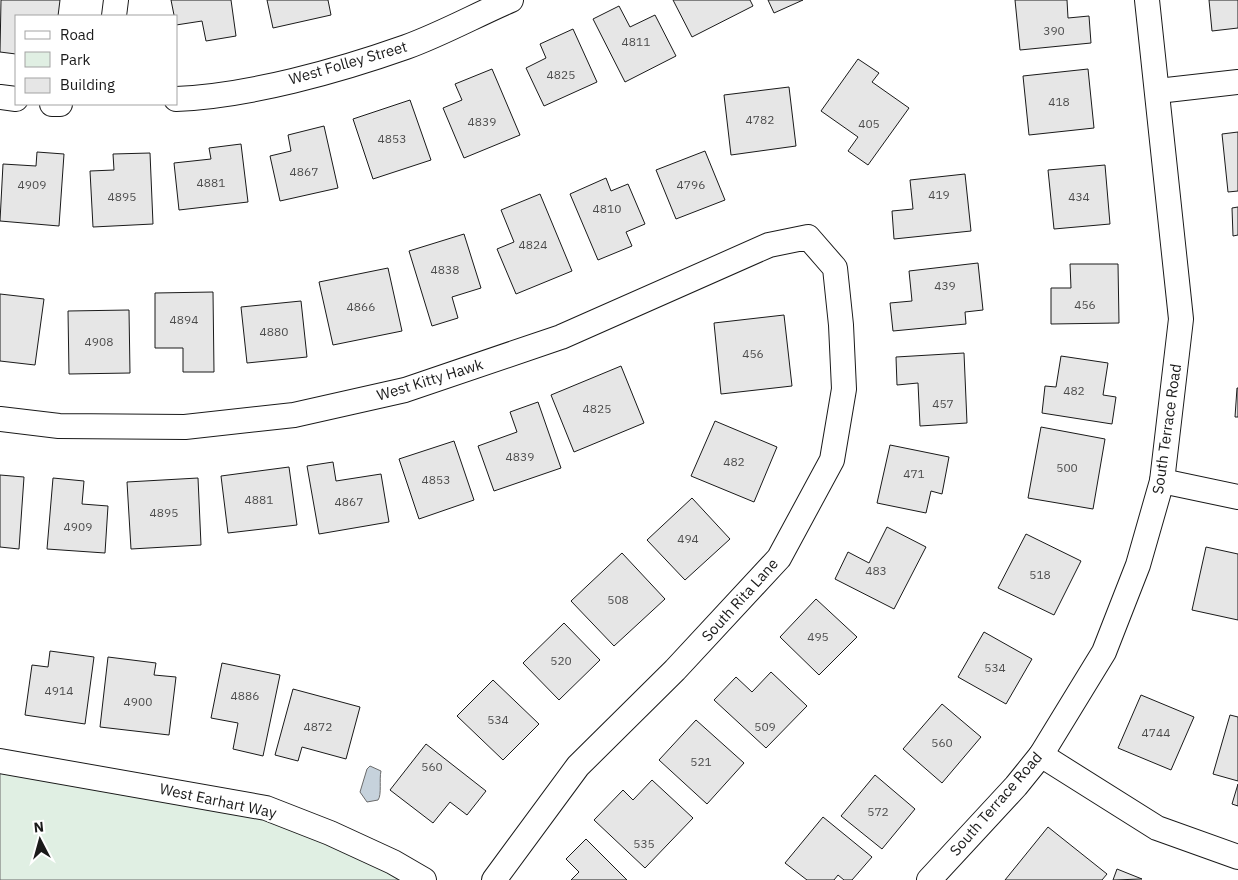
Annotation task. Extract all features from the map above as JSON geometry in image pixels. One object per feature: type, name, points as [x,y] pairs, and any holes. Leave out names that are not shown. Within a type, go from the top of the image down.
[{"type":"street","points":[[114,15],[116,0]]},
{"type":"street","name":"West Folley Street","points":[[178,99],[242,91],[328,71],[407,46],[511,0]]},
{"type":"street","name":"South Terrace Road","points":[[929,880],[1016,786],[1041,755],[1104,652],[1138,565],[1162,481],[1182,319],[1147,0]]},
{"type":"street","points":[[1158,92],[1238,82]]},
{"type":"street","points":[[0,98],[15,100]]},
{"type":"street","name":"West Kitty Hawk","points":[[0,420],[59,426],[186,427],[294,415],[405,390],[561,337],[769,245],[808,237]]},
{"type":"street","name":"South Rita Lane","points":[[494,880],[578,766],[675,670],[779,558],[832,460],[844,389],[841,325],[835,268],[808,237]]},
{"type":"street","points":[[1162,481],[1238,497]]},
{"type":"street","points":[[1041,755],[1156,828],[1238,857]]},
{"type":"street","name":"West Earhart Way","points":[[0,761],[266,808],[330,833],[393,862],[424,880]]},
{"type":"green space","points":[[0,761],[266,808],[424,880],[0,880]]},
{"type":"shaded area","points":[[370,766],[381,771],[380,794],[378,800],[367,802],[360,792],[367,769]]},
{"type":"building","points":[[1,0],[60,0],[58,15],[15,15],[15,54],[0,52]]},
{"type":"building","points":[[171,0],[231,0],[236,36],[206,41],[202,21],[178,25],[178,15],[174,15]]},
{"type":"building","points":[[267,0],[328,0],[331,15],[273,28]]},
{"type":"building","points":[[673,0],[750,0],[753,6],[692,37]]},
{"type":"building","points":[[768,0],[803,0],[774,13]]},
{"type":"building","points":[[1015,0],[1067,0],[1068,18],[1089,16],[1091,43],[1020,50]]},
{"type":"building","points":[[1209,0],[1238,0],[1238,28],[1212,31]]},
{"type":"building","points":[[619,6],[630,27],[655,15],[676,56],[625,82],[593,19]]},
{"type":"building","points":[[573,29],[597,82],[544,106],[526,68],[546,58],[540,44]]},
{"type":"building","points":[[858,59],[879,73],[872,82],[909,108],[868,165],[848,151],[858,137],[821,111]]},
{"type":"building","points":[[492,69],[520,135],[464,158],[443,108],[462,100],[455,84]]},
{"type":"building","points":[[1088,69],[1094,128],[1029,135],[1023,76]]},
{"type":"building","points":[[789,87],[796,146],[731,155],[724,95]]},
{"type":"building","points":[[410,100],[431,160],[373,179],[353,119]]},
{"type":"building","points":[[324,126],[338,188],[280,201],[270,156],[291,151],[288,135]]},
{"type":"building","points":[[1238,132],[1238,191],[1228,192],[1222,134]]},
{"type":"building","points":[[241,144],[248,202],[179,210],[174,163],[211,159],[209,148]]},
{"type":"building","points":[[705,151],[725,200],[676,219],[656,170]]},
{"type":"building","points":[[37,152],[64,154],[59,226],[0,221],[3,164],[36,166]]},
{"type":"building","points":[[150,153],[153,224],[93,227],[90,171],[114,170],[113,154]]},
{"type":"building","points":[[1105,165],[1110,224],[1054,229],[1048,170]]},
{"type":"building","points":[[965,174],[971,231],[894,239],[892,211],[913,209],[910,180]]},
{"type":"building","points":[[606,178],[611,191],[628,184],[645,224],[626,232],[632,246],[598,260],[570,194]]},
{"type":"building","points":[[540,194],[572,271],[516,294],[497,249],[514,242],[501,210]]},
{"type":"building","points":[[1238,207],[1238,235],[1233,236],[1232,208]]},
{"type":"building","points":[[464,234],[481,288],[452,297],[458,318],[432,326],[409,251]]},
{"type":"building","points":[[978,263],[983,310],[965,312],[966,324],[893,331],[890,303],[912,301],[909,271]]},
{"type":"building","points":[[1070,264],[1118,264],[1119,323],[1051,324],[1051,288],[1071,288]]},
{"type":"building","points":[[388,268],[402,331],[333,345],[319,282]]},
{"type":"building","points":[[213,292],[214,372],[183,372],[183,348],[155,348],[155,293]]},
{"type":"building","points":[[0,294],[44,299],[35,365],[0,361]]},
{"type":"building","points":[[301,301],[307,357],[247,363],[241,307]]},
{"type":"building","points":[[129,310],[130,373],[69,374],[68,311]]},
{"type":"building","points":[[784,315],[792,386],[721,394],[714,323]]},
{"type":"building","points":[[964,353],[967,423],[920,426],[918,383],[897,385],[896,357]]},
{"type":"building","points":[[1061,356],[1108,363],[1103,395],[1116,397],[1112,424],[1042,413],[1045,386],[1056,387]]},
{"type":"building","points":[[621,366],[644,423],[574,452],[551,395]]},
{"type":"building","points":[[1237,388],[1238,417],[1235,417]]},
{"type":"building","points":[[538,402],[561,468],[494,491],[478,446],[517,432],[510,412]]},
{"type":"building","points":[[715,421],[777,447],[754,502],[691,476]]},
{"type":"building","points":[[1041,427],[1105,439],[1093,509],[1028,498]]},
{"type":"building","points":[[454,441],[474,500],[419,519],[399,459]]},
{"type":"building","points":[[890,445],[949,457],[942,494],[931,491],[926,513],[877,503]]},
{"type":"building","points":[[333,462],[336,481],[381,474],[389,522],[319,534],[307,466]]},
{"type":"building","points":[[289,467],[297,525],[228,533],[221,476]]},
{"type":"building","points":[[0,475],[24,477],[19,549],[0,547]]},
{"type":"building","points":[[53,478],[84,481],[82,504],[108,506],[105,553],[47,549]]},
{"type":"building","points":[[198,478],[201,545],[131,549],[127,482]]},
{"type":"building","points":[[692,498],[730,539],[685,580],[647,540]]},
{"type":"building","points":[[887,527],[926,547],[894,609],[835,579],[848,552],[869,563]]},
{"type":"building","points":[[1026,534],[1081,561],[1054,615],[998,588]]},
{"type":"building","points":[[1206,547],[1238,554],[1238,620],[1192,610]]},
{"type":"building","points":[[622,553],[665,599],[614,646],[571,601]]},
{"type":"building","points":[[816,599],[857,637],[819,675],[780,637]]},
{"type":"building","points":[[564,623],[600,660],[559,700],[523,663]]},
{"type":"building","points":[[984,632],[1032,659],[1006,704],[958,677]]},
{"type":"building","points":[[50,651],[94,657],[85,724],[25,715],[32,665],[48,667]]},
{"type":"building","points":[[108,657],[156,663],[154,675],[176,677],[169,735],[100,727]]},
{"type":"building","points":[[222,663],[280,675],[263,756],[233,749],[238,723],[211,718]]},
{"type":"building","points":[[771,672],[807,706],[766,748],[714,700],[736,677],[752,692]]},
{"type":"building","points":[[493,680],[539,724],[503,760],[457,716]]},
{"type":"building","points":[[293,689],[360,707],[346,759],[302,747],[298,761],[275,755]]},
{"type":"building","points":[[1141,695],[1194,717],[1171,770],[1118,748]]},
{"type":"building","points":[[942,704],[981,737],[942,783],[903,749]]},
{"type":"building","points":[[1230,715],[1238,717],[1238,781],[1213,774]]},
{"type":"building","points":[[696,720],[744,763],[707,804],[659,760]]},
{"type":"building","points":[[426,744],[486,791],[467,815],[450,802],[433,823],[390,790]]},
{"type":"building","points":[[875,775],[915,809],[882,849],[841,816]]},
{"type":"building","points":[[652,780],[693,818],[645,868],[594,820],[623,790],[633,800]]},
{"type":"building","points":[[1238,784],[1238,806],[1232,804]]},
{"type":"building","points":[[823,817],[872,857],[852,880],[844,880],[838,875],[834,880],[807,880],[785,863]]},
{"type":"building","points":[[1048,827],[1107,874],[1102,880],[1005,880]]},
{"type":"building","points":[[586,839],[627,880],[571,880],[579,872],[566,859]]},
{"type":"building","points":[[1117,869],[1142,879],[1113,880]]}]
